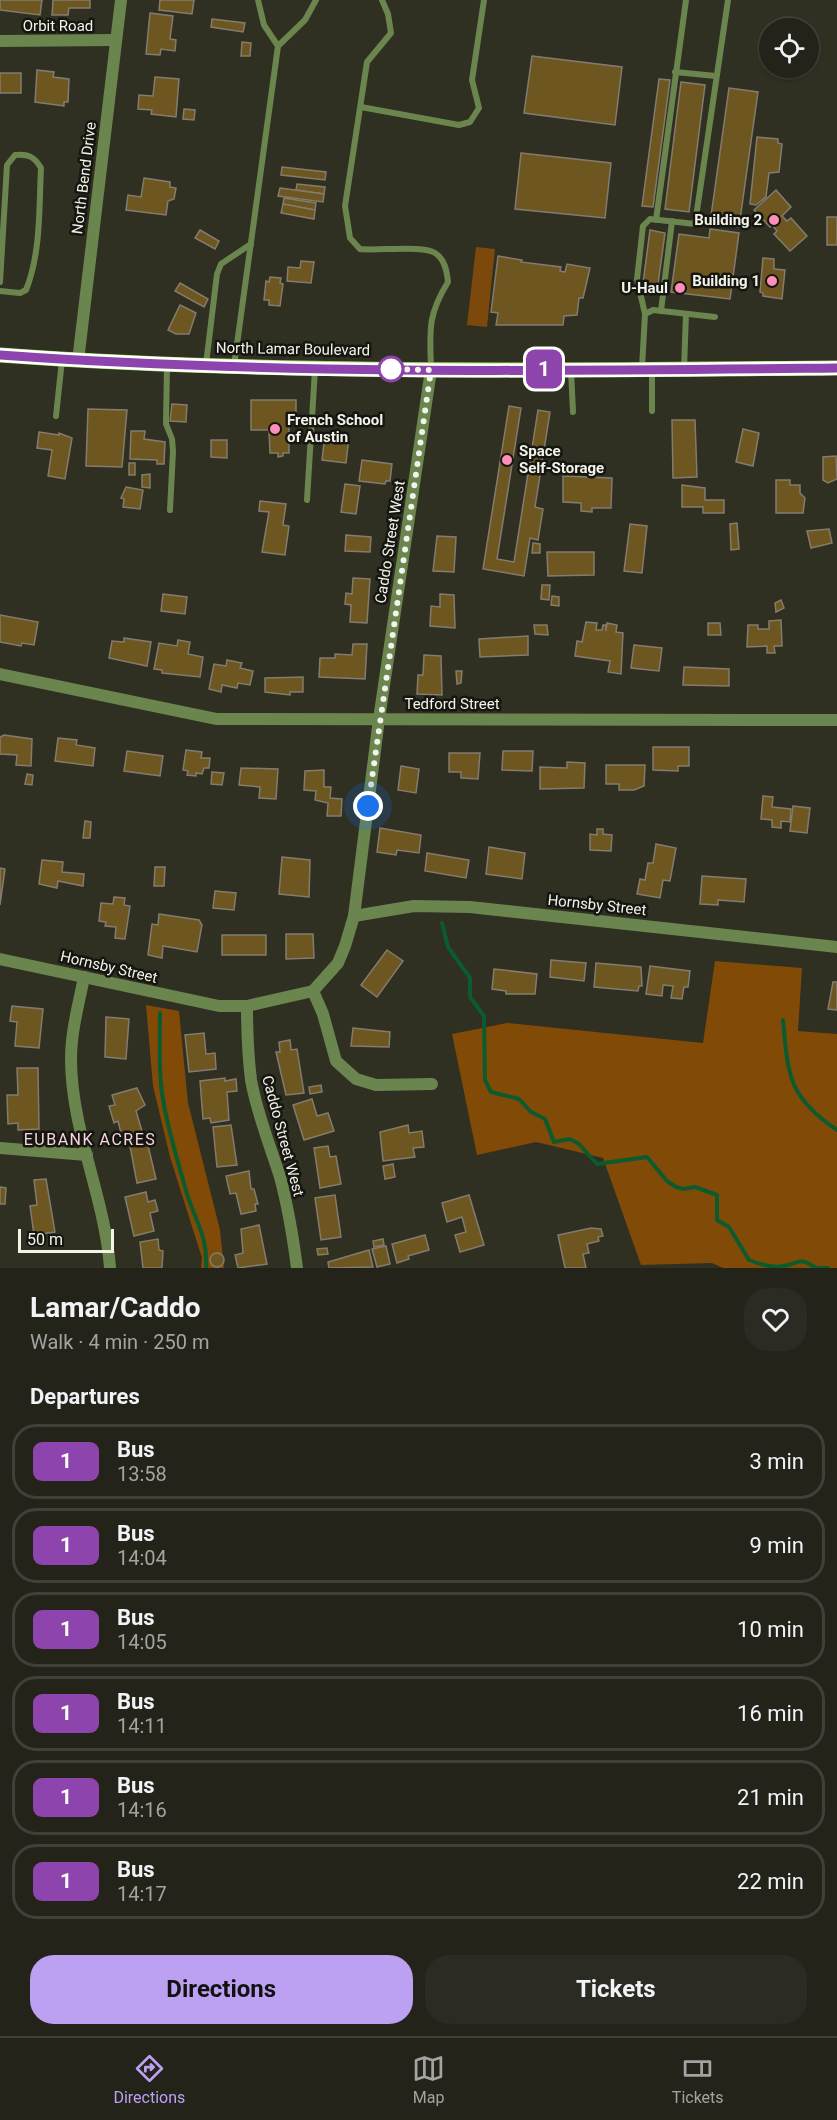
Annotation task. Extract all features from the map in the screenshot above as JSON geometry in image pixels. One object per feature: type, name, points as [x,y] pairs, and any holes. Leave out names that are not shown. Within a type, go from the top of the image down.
[{"type":"main road","name":"North Lamar Boulevard","points":[[0,355],[167,364],[431,370],[837,368]]},
{"type":"street","name":"North Bend Drive","points":[[70,360],[121,0]]},
{"type":"street","name":"Orbit Road","points":[[0,41],[116,40]]},
{"type":"street","name":"Caddo Street West","points":[[313,991],[338,963],[354,916],[379,718],[431,370]]},
{"type":"street","name":"Tedford Street","points":[[0,674],[217,719],[837,720]]},
{"type":"street","name":"Hornsby Street","points":[[354,916],[414,906],[470,907],[837,947]]},
{"type":"street","name":"Hornsby Street","points":[[0,959],[84,976],[199,1004],[247,1006]]},
{"type":"street","points":[[84,976],[71,1057],[74,1094],[110,1268]]},
{"type":"street","points":[[247,1006],[313,991],[323,1014],[336,1061],[356,1079],[376,1085],[432,1084]]},
{"type":"street","name":"Caddo Street West","points":[[247,1006],[252,1081],[293,1232],[297,1268]]},
{"type":"street","points":[[0,1148],[87,1155]]},
{"type":"lane","points":[[258,0],[264,25],[278,46]]},
{"type":"lane","points":[[234,366],[278,46],[305,20],[316,0]]},
{"type":"lane","points":[[382,0],[388,14],[391,33],[367,62],[345,206],[350,238],[360,249],[383,251],[422,248],[436,253],[446,266],[448,282],[435,304],[429,325],[431,370]]},
{"type":"lane","points":[[361,107],[459,125],[470,122],[479,108],[472,80],[484,0]]},
{"type":"lane","points":[[656,220],[686,0]]},
{"type":"lane","points":[[652,411],[647,369],[645,314],[637,279],[643,226],[650,219],[695,224],[728,0]]},
{"type":"lane","points":[[675,72],[716,76]]},
{"type":"lane","points":[[0,282],[7,165],[15,155],[25,154],[36,159],[41,168],[37,238],[30,280],[26,290],[20,293],[0,291]]},
{"type":"lane","points":[[661,311],[672,221]]},
{"type":"lane","points":[[206,365],[217,274],[221,264],[251,244]]},
{"type":"lane","points":[[645,314],[653,310],[715,317]]},
{"type":"lane","points":[[684,369],[686,314]]},
{"type":"lane","points":[[56,416],[70,360]]},
{"type":"lane","points":[[167,364],[166,424],[172,439],[170,510]]},
{"type":"lane","points":[[307,500],[315,368]]},
{"type":"lane","points":[[572,369],[573,412]]},
{"type":"shaded area","points":[[476,247],[495,249],[487,327],[467,325]]},
{"type":"shaded area","points":[[715,961],[802,968],[798,1031],[837,1034],[837,1268],[723,1268],[712,1263],[641,1265],[603,1158],[536,1142],[477,1155],[452,1034],[507,1023],[703,1043]]},
{"type":"shaded area","points":[[146,1005],[179,1011],[188,1103],[220,1230],[224,1268],[201,1268],[202,1258],[170,1157],[153,1086]]},
{"type":"building","points":[[0,0],[42,0],[40,15],[0,10]]},
{"type":"building","points":[[53,0],[90,0],[90,8],[69,8],[68,15],[52,15]]},
{"type":"building","points":[[160,0],[194,0],[192,14],[159,10]]},
{"type":"building","points":[[150,13],[173,16],[170,39],[176,40],[175,51],[161,49],[160,55],[146,54]]},
{"type":"building","points":[[212,19],[245,23],[243,32],[211,27]]},
{"type":"building","points":[[242,42],[251,43],[250,56],[241,56]]},
{"type":"building","points":[[532,56],[622,67],[615,125],[524,113]]},
{"type":"building","points":[[37,70],[54,72],[53,77],[69,79],[68,102],[64,102],[64,106],[35,102]]},
{"type":"building","points":[[0,73],[21,73],[21,93],[0,93]]},
{"type":"building","points":[[155,77],[179,79],[176,117],[151,114],[152,110],[138,109],[139,95],[153,96]]},
{"type":"building","points":[[659,79],[670,80],[653,207],[642,206]]},
{"type":"building","points":[[681,82],[705,85],[689,212],[665,209]]},
{"type":"building","points":[[729,88],[758,92],[739,227],[710,223]]},
{"type":"building","points":[[184,109],[195,110],[194,120],[183,119]]},
{"type":"building","points":[[757,137],[778,139],[778,143],[782,144],[779,172],[769,173],[766,197],[756,205],[750,204]]},
{"type":"building","points":[[521,153],[611,163],[605,218],[515,209]]},
{"type":"building","points":[[282,167],[326,172],[325,180],[281,175]]},
{"type":"building","points":[[144,178],[170,182],[170,187],[176,188],[174,199],[168,201],[166,215],[126,210],[128,195],[141,197]]},
{"type":"building","points":[[297,184],[325,187],[324,194],[296,190]]},
{"type":"building","points":[[280,188],[324,194],[323,202],[278,196]]},
{"type":"building","name":"Building 2","points":[[776,190],[791,207],[782,216],[787,221],[791,218],[807,236],[790,251],[774,234],[777,231],[772,225],[770,227],[754,210]]},
{"type":"building","points":[[284,198],[316,203],[315,210],[283,204]]},
{"type":"building","points":[[283,204],[315,210],[314,219],[281,213]]},
{"type":"building","points":[[827,217],[837,217],[837,245],[827,245]]},
{"type":"building","points":[[710,229],[739,233],[730,299],[671,292],[679,234],[709,238]]},
{"type":"building","points":[[200,230],[219,241],[215,249],[195,238]]},
{"type":"building","points":[[650,230],[665,233],[658,284],[643,283]]},
{"type":"building","points":[[498,256],[522,260],[521,262],[561,267],[560,271],[565,272],[567,264],[590,268],[583,298],[579,298],[577,315],[564,316],[563,325],[496,325],[498,313],[491,312]]},
{"type":"building","name":"Building 1","points":[[763,258],[774,259],[774,269],[785,270],[782,299],[763,296],[760,292]]},
{"type":"building","points":[[301,261],[314,262],[311,283],[287,281],[288,267],[300,268]]},
{"type":"building","points":[[270,277],[281,278],[280,283],[283,284],[280,306],[269,305],[269,300],[264,300],[266,281],[269,282]]},
{"type":"building","points":[[180,283],[208,299],[204,307],[175,291]]},
{"type":"building","points":[[180,305],[196,313],[189,334],[176,334],[168,330]]},
{"type":"building","points":[[251,400],[296,400],[296,423],[289,423],[289,453],[283,453],[283,456],[278,457],[278,453],[270,453],[269,430],[251,430]]},
{"type":"building","points":[[172,404],[187,405],[186,422],[170,421]]},
{"type":"building","name":"Space Self-Storage","points":[[509,406],[521,408],[497,559],[514,562],[538,410],[550,412],[535,507],[543,509],[538,540],[530,538],[524,576],[483,569]]},
{"type":"building","points":[[88,409],[127,410],[122,467],[86,466]]},
{"type":"building","points":[[672,420],[695,420],[697,477],[673,478]]},
{"type":"building","points":[[743,429],[759,433],[753,466],[736,462]]},
{"type":"building","points":[[131,431],[145,431],[144,439],[165,442],[164,464],[157,464],[157,460],[130,459]]},
{"type":"building","points":[[39,432],[59,435],[59,433],[72,438],[65,479],[48,476],[52,450],[37,448]]},
{"type":"building","points":[[325,434],[349,437],[346,463],[322,460]]},
{"type":"building","points":[[211,440],[227,440],[227,458],[211,457]]},
{"type":"building","points":[[836,456],[837,479],[828,483],[823,480],[823,457]]},
{"type":"building","points":[[362,460],[392,464],[390,481],[386,481],[385,484],[359,481]]},
{"type":"building","points":[[129,463],[135,463],[135,475],[129,475]]},
{"type":"building","points":[[150,474],[150,488],[142,487],[142,475]]},
{"type":"building","points":[[563,476],[612,478],[611,508],[592,508],[592,512],[581,511],[581,503],[563,502]]},
{"type":"building","points":[[776,480],[790,480],[790,485],[800,485],[800,493],[805,498],[803,513],[776,513]]},
{"type":"building","points":[[345,484],[360,486],[356,514],[341,512]]},
{"type":"building","points":[[682,485],[705,488],[705,500],[724,500],[724,513],[703,513],[703,507],[682,507]]},
{"type":"building","points":[[126,487],[143,490],[140,509],[123,507],[124,499],[121,498]]},
{"type":"building","points":[[260,501],[286,504],[283,525],[289,526],[285,555],[262,552],[269,512],[259,511]]},
{"type":"building","points":[[737,523],[739,549],[731,550],[730,524]]},
{"type":"building","points":[[630,524],[647,526],[642,573],[624,571]]},
{"type":"building","points":[[829,529],[832,543],[811,548],[807,531]]},
{"type":"building","points":[[346,535],[371,537],[370,552],[345,551]]},
{"type":"building","points":[[437,536],[456,537],[454,572],[433,571]]},
{"type":"building","points":[[533,543],[540,544],[540,553],[532,553]]},
{"type":"building","points":[[547,552],[594,552],[594,575],[548,576]]},
{"type":"building","points":[[353,578],[370,579],[367,623],[350,622],[351,605],[345,604],[346,593],[352,594]]},
{"type":"building","points":[[542,585],[550,585],[549,600],[541,599]]},
{"type":"building","points":[[163,594],[187,597],[185,614],[161,611]]},
{"type":"building","points":[[440,594],[454,595],[455,628],[430,626],[431,606],[440,607]]},
{"type":"building","points":[[552,596],[559,597],[559,606],[551,605]]},
{"type":"building","points":[[781,600],[784,608],[776,612],[775,603]]},
{"type":"building","points":[[0,615],[38,622],[34,645],[22,643],[21,646],[0,642]]},
{"type":"building","points":[[781,620],[782,646],[774,646],[775,653],[767,653],[767,646],[747,647],[748,625],[758,625],[758,629],[769,629],[769,621]]},
{"type":"building","points":[[586,622],[597,623],[596,630],[602,630],[603,625],[606,625],[606,631],[607,623],[617,625],[616,632],[623,633],[621,674],[608,672],[610,661],[575,656],[577,641],[582,642]]},
{"type":"building","points":[[708,623],[720,623],[721,635],[708,635]]},
{"type":"building","points":[[534,625],[547,625],[548,635],[535,634]]},
{"type":"building","points":[[528,636],[528,655],[480,657],[479,639]]},
{"type":"building","points":[[124,638],[151,642],[147,666],[109,658],[112,641],[124,642]]},
{"type":"building","points":[[178,640],[190,642],[188,654],[203,657],[200,677],[162,673],[162,670],[154,669],[159,643],[177,646]]},
{"type":"building","points":[[353,644],[367,644],[365,679],[319,677],[320,658],[335,658],[335,654],[352,655]]},
{"type":"building","points":[[634,645],[662,648],[659,671],[631,668]]},
{"type":"building","points":[[424,655],[441,656],[442,695],[417,694],[418,675],[423,675]]},
{"type":"building","points":[[227,660],[242,663],[240,668],[253,671],[250,685],[238,683],[237,688],[222,685],[221,692],[209,689],[214,664],[226,666]]},
{"type":"building","points":[[684,667],[729,669],[729,686],[683,685]]},
{"type":"building","points":[[456,671],[462,671],[461,683],[457,684]]},
{"type":"building","points":[[303,677],[303,692],[290,692],[290,695],[265,692],[265,678]]},
{"type":"building","points":[[4,735],[32,739],[31,766],[16,765],[17,755],[0,754],[0,737]]},
{"type":"building","points":[[58,738],[77,740],[76,745],[95,748],[93,766],[55,761]]},
{"type":"building","points":[[653,747],[689,747],[689,766],[678,766],[678,771],[653,770]]},
{"type":"building","points":[[186,750],[202,752],[201,758],[210,758],[209,768],[204,768],[202,774],[196,773],[196,776],[187,775],[188,771],[183,770]]},
{"type":"building","points":[[127,751],[163,756],[160,776],[124,771]]},
{"type":"building","points":[[503,751],[533,751],[532,771],[502,770]]},
{"type":"building","points":[[449,753],[480,753],[478,779],[461,778],[461,772],[449,772]]},
{"type":"building","points":[[567,762],[585,763],[584,788],[540,789],[540,767],[567,768]]},
{"type":"building","points":[[606,765],[645,765],[644,786],[634,790],[619,790],[619,784],[606,784]]},
{"type":"building","points":[[401,766],[419,769],[416,793],[398,790]]},
{"type":"building","points":[[241,768],[278,769],[276,799],[259,798],[260,787],[239,785]]},
{"type":"building","points":[[324,770],[324,787],[331,787],[330,798],[342,799],[341,816],[327,816],[328,803],[315,800],[316,791],[304,790],[305,771]]},
{"type":"building","points":[[212,772],[224,773],[222,785],[211,784]]},
{"type":"building","points":[[27,774],[33,775],[32,785],[25,784]]},
{"type":"building","points":[[763,796],[773,797],[772,807],[791,809],[790,822],[781,821],[781,828],[772,827],[772,820],[761,819]]},
{"type":"building","points":[[793,806],[810,808],[807,833],[790,831]]},
{"type":"building","points":[[85,821],[91,822],[90,838],[83,838]]},
{"type":"building","points":[[380,828],[421,835],[419,853],[397,850],[396,855],[377,852]]},
{"type":"building","points":[[597,829],[603,829],[603,834],[612,835],[611,851],[590,850],[590,834],[597,835]]},
{"type":"building","points":[[656,844],[676,848],[670,881],[663,880],[660,898],[637,894],[640,879],[645,880],[648,863],[653,863]]},
{"type":"building","points":[[489,847],[525,853],[522,879],[486,874]]},
{"type":"building","points":[[427,853],[469,860],[466,878],[425,871]]},
{"type":"building","points":[[282,857],[310,860],[309,897],[279,894]]},
{"type":"building","points":[[42,860],[63,862],[62,872],[84,874],[83,886],[58,881],[57,888],[39,884]]},
{"type":"building","points":[[155,867],[165,867],[164,886],[154,886]]},
{"type":"building","points":[[0,868],[5,869],[0,905]]},
{"type":"building","points":[[702,876],[746,879],[744,902],[718,900],[718,905],[700,904]]},
{"type":"building","points":[[215,891],[236,893],[234,910],[213,908]]},
{"type":"building","points":[[114,897],[125,898],[124,905],[130,906],[125,939],[115,938],[116,927],[105,926],[106,922],[99,921],[101,903],[113,904]]},
{"type":"building","points":[[159,914],[199,920],[202,925],[197,952],[163,946],[162,958],[148,955],[152,924],[158,925]]},
{"type":"building","points":[[286,934],[313,934],[314,958],[286,959]]},
{"type":"building","points":[[222,935],[266,935],[266,955],[222,955]]},
{"type":"building","points":[[387,950],[403,961],[377,997],[361,985]]},
{"type":"building","points":[[551,960],[586,963],[584,981],[550,977]]},
{"type":"building","points":[[596,963],[641,967],[642,986],[639,986],[638,991],[594,987]]},
{"type":"building","points":[[650,966],[690,971],[688,987],[684,987],[682,999],[671,998],[673,986],[663,985],[662,996],[646,994]]},
{"type":"building","points":[[494,969],[537,974],[535,994],[506,994],[506,991],[492,989]]},
{"type":"building","points":[[833,982],[837,982],[837,1010],[828,1009]]},
{"type":"building","points":[[12,1006],[43,1009],[39,1048],[15,1046],[17,1022],[10,1021]]},
{"type":"building","points":[[106,1017],[129,1019],[126,1059],[105,1057]]},
{"type":"building","points":[[353,1028],[390,1032],[389,1047],[351,1046]]},
{"type":"building","points":[[204,1033],[206,1054],[215,1053],[216,1069],[189,1072],[185,1035]]},
{"type":"building","points":[[290,1040],[291,1050],[297,1049],[304,1093],[286,1095],[276,1052],[280,1052],[279,1042]]},
{"type":"building","points":[[17,1068],[38,1068],[39,1129],[18,1130],[18,1123],[8,1124],[7,1095],[18,1095]]},
{"type":"building","points":[[225,1078],[225,1081],[236,1079],[237,1091],[227,1092],[229,1120],[211,1123],[210,1118],[203,1119],[200,1081]]},
{"type":"building","points":[[321,1085],[322,1092],[310,1094],[309,1087]]},
{"type":"building","points":[[137,1088],[145,1105],[136,1111],[142,1131],[122,1137],[118,1121],[114,1123],[109,1106],[115,1105],[112,1095]]},
{"type":"building","points":[[312,1099],[317,1116],[328,1113],[334,1131],[304,1140],[293,1105]]},
{"type":"building","points":[[231,1125],[237,1165],[217,1167],[213,1127]]},
{"type":"building","points":[[408,1125],[409,1133],[422,1131],[424,1147],[413,1148],[415,1157],[383,1161],[380,1132]]},
{"type":"building","points":[[146,1137],[156,1179],[137,1183],[129,1141]]},
{"type":"building","points":[[328,1146],[330,1157],[336,1156],[341,1184],[320,1188],[314,1148]]},
{"type":"building","points":[[393,1164],[395,1177],[385,1179],[383,1166]]},
{"type":"building","points":[[249,1171],[251,1189],[254,1189],[258,1204],[255,1204],[256,1211],[241,1214],[236,1193],[230,1194],[226,1176]]},
{"type":"building","points":[[46,1179],[55,1232],[34,1235],[30,1206],[37,1205],[34,1180]]},
{"type":"building","points":[[0,1187],[6,1188],[5,1204],[0,1204]]},
{"type":"building","points":[[146,1192],[148,1202],[155,1200],[158,1211],[150,1213],[154,1231],[134,1236],[125,1197]]},
{"type":"building","points":[[335,1195],[341,1237],[321,1240],[315,1198]]},
{"type":"building","points":[[469,1195],[484,1245],[460,1252],[455,1235],[466,1232],[462,1217],[447,1222],[442,1203]]},
{"type":"building","points":[[259,1225],[267,1264],[238,1268],[235,1255],[243,1253],[241,1229]]},
{"type":"building","points":[[591,1228],[601,1229],[603,1236],[598,1237],[599,1241],[587,1244],[589,1253],[583,1254],[586,1268],[565,1268],[558,1235]]},
{"type":"building","points":[[425,1235],[429,1250],[408,1256],[409,1259],[397,1263],[392,1244]]},
{"type":"building","points":[[158,1239],[159,1250],[163,1251],[162,1268],[143,1268],[140,1242]]},
{"type":"building","points":[[383,1239],[384,1245],[374,1247],[373,1241]]},
{"type":"building","points":[[386,1246],[390,1264],[377,1267],[372,1249]]},
{"type":"building","points":[[327,1248],[328,1254],[318,1255],[317,1249]]},
{"type":"building","points":[[369,1250],[373,1267],[329,1268],[328,1262]]},
{"type":"building","points":[[217,1253],[222,1255],[224,1260],[222,1265],[217,1267],[212,1265],[210,1260],[212,1255]]},
{"type":"waterway","points":[[442,923],[448,947],[470,978],[470,997],[484,1016],[485,1080],[491,1092],[519,1099],[531,1112],[545,1119],[554,1142],[570,1139],[579,1144],[597,1164],[647,1157],[667,1181],[676,1187],[683,1189],[695,1187],[717,1195],[717,1220],[729,1227],[749,1260],[776,1266],[803,1261],[816,1268]]},
{"type":"waterway","points":[[160,1013],[162,1094],[171,1138],[187,1194],[201,1230],[206,1268]]},
{"type":"waterway","points":[[783,1020],[789,1070],[794,1083],[809,1107],[837,1130]]},
{"type":"waterway","points":[[818,1268],[828,1268]]},
{"type":"bus line","name":"1","points":[[0,355],[78,361],[431,370],[837,368]]},
{"type":"place","name":"Building 2","points":[[774,220]]},
{"type":"place","name":"Building 1","points":[[772,281]]},
{"type":"place","name":"U-Haul","points":[[680,288]]},
{"type":"place","name":"French School of Austin","points":[[275,429]]},
{"type":"place","name":"Space Self-Storage","points":[[507,460]]},
{"type":"district","name":"EUBANK ACRES","points":[[90,1139]]},
{"type":"route","points":[[368,806],[431,370],[388,369],[391,369]]}]
